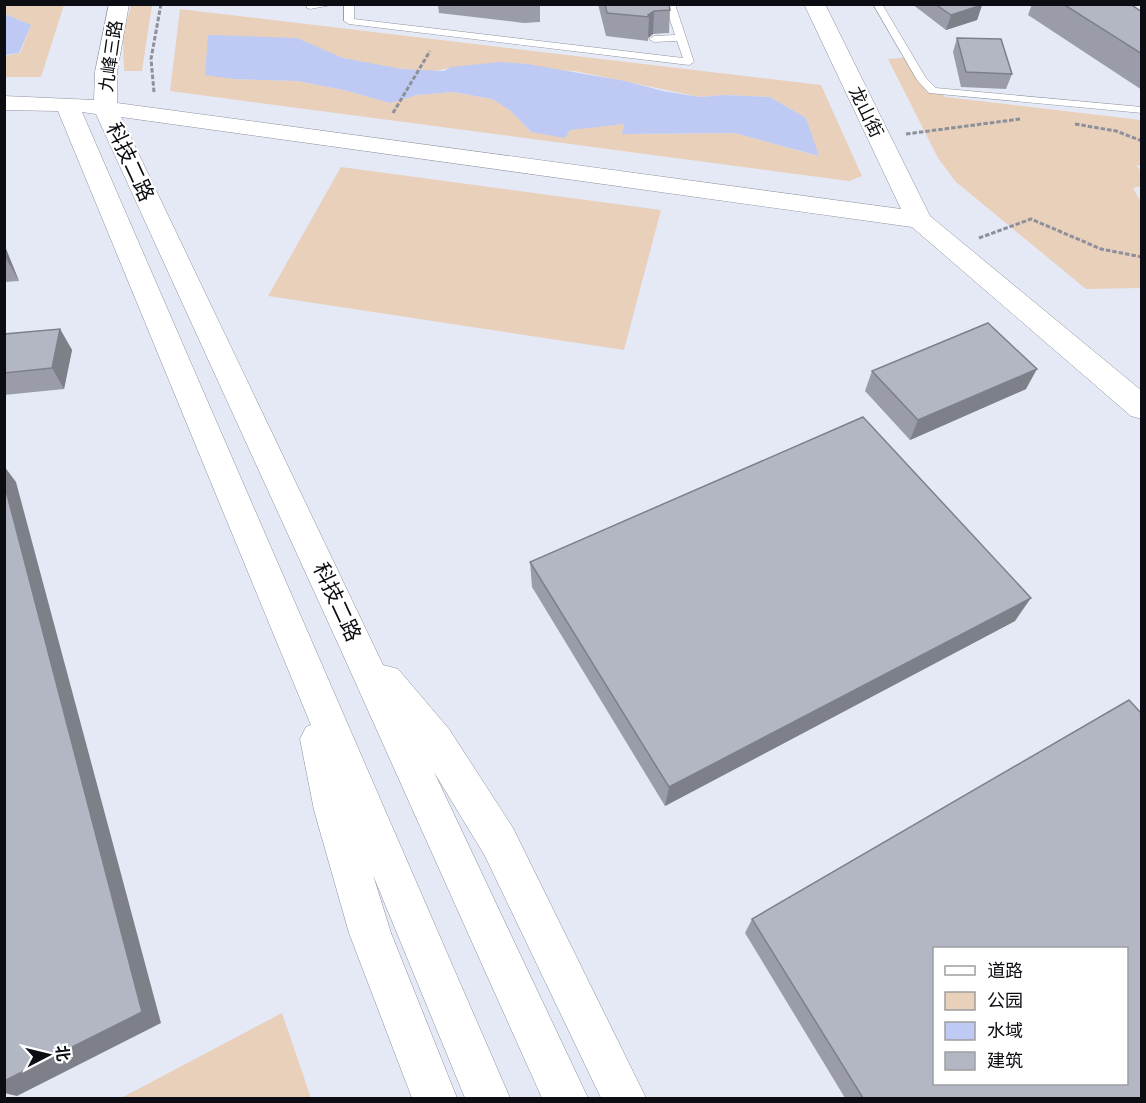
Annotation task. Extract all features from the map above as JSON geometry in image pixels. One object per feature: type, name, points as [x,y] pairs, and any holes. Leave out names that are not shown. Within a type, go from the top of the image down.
[{"type":"street","name":"九峰三路","points":[[105,108],[106,72],[119,4]]},
{"type":"street","name":"龙山街","points":[[814,4],[919,220]]},
{"type":"street","points":[[4,103],[67,104],[105,108],[919,220],[1142,408]]},
{"type":"street","name":"科技二路","points":[[67,104],[487,1098]]},
{"type":"street","name":"科技二路","points":[[105,108],[358,648],[565,1098]]},
{"type":"street","points":[[358,648],[436,741],[499,843],[624,1098]]},
{"type":"street","points":[[306,673],[333,810],[370,933],[434,1098]]},
{"type":"lane","points":[[310,6],[333,4]]},
{"type":"lane","points":[[349,4],[350,21],[688,62],[670,4]]},
{"type":"lane","points":[[877,4],[922,80],[933,91],[1142,110]]},
{"type":"lane","points":[[654,39],[681,38]]},
{"type":"path","points":[[154,92],[151,79],[154,37],[161,4]]},
{"type":"path","points":[[393,113],[430,51]]},
{"type":"path","points":[[878,135],[926,133],[996,119],[1026,119]]},
{"type":"path","points":[[1069,123],[1116,131],[1142,141]]},
{"type":"path","points":[[952,248],[1031,219],[1101,249],[1142,257]]},
{"type":"green space","points":[[5,5],[64,5],[41,77],[5,77],[4,56],[20,53],[31,25],[5,14]]},
{"type":"green space","points":[[131,5],[152,5],[142,71],[124,71],[123,35]]},
{"type":"green space","points":[[180,9],[821,85],[862,176],[849,181],[170,91]],"holes":[[[297,38],[344,58],[415,70],[430,71],[451,67],[575,71],[700,97],[725,95],[770,97],[806,118],[818,156],[735,133],[622,134],[624,124],[531,132],[511,111],[492,99],[453,92],[417,95],[390,103],[344,90],[297,81],[233,79]]]},
{"type":"green space","points":[[912,57],[928,85],[946,97],[1141,120],[1141,166],[1136,165],[1141,171],[1141,186],[1133,188],[1141,202],[1141,288],[1086,289],[956,182],[938,158],[888,59]]},
{"type":"green space","points":[[341,167],[661,210],[624,350],[268,296]]},
{"type":"green space","points":[[282,1013],[311,1098],[121,1098]]},
{"type":"water","points":[[5,14],[31,25],[19,53],[5,55]]},
{"type":"water","points":[[208,35],[297,38],[343,58],[402,69],[444,71],[451,67],[500,62],[527,64],[700,97],[725,95],[770,97],[806,118],[819,156],[735,133],[622,134],[624,124],[570,130],[565,138],[531,132],[511,111],[492,99],[453,92],[417,95],[390,103],[344,90],[297,81],[233,79],[205,75]]},
{"type":"building","points":[[605,4],[669,4],[670,10],[654,11],[648,15],[649,17],[607,13]]},
{"type":"building","points":[[935,4],[980,4],[982,5],[951,15]]},
{"type":"building","points":[[1063,4],[1130,4],[1142,12],[1142,54]]},
{"type":"building","points":[[957,38],[1001,39],[1012,74],[966,72]]},
{"type":"building","points":[[988,323],[1037,369],[918,420],[872,371]]},
{"type":"building","points":[[60,329],[52,368],[4,373],[4,334]]},
{"type":"building","points":[[863,417],[1031,598],[669,787],[530,562]]},
{"type":"building","points":[[4,483],[142,1012],[4,1081]]},
{"type":"building","points":[[1129,700],[1142,714],[1142,1098],[863,1098],[752,919]]}]
